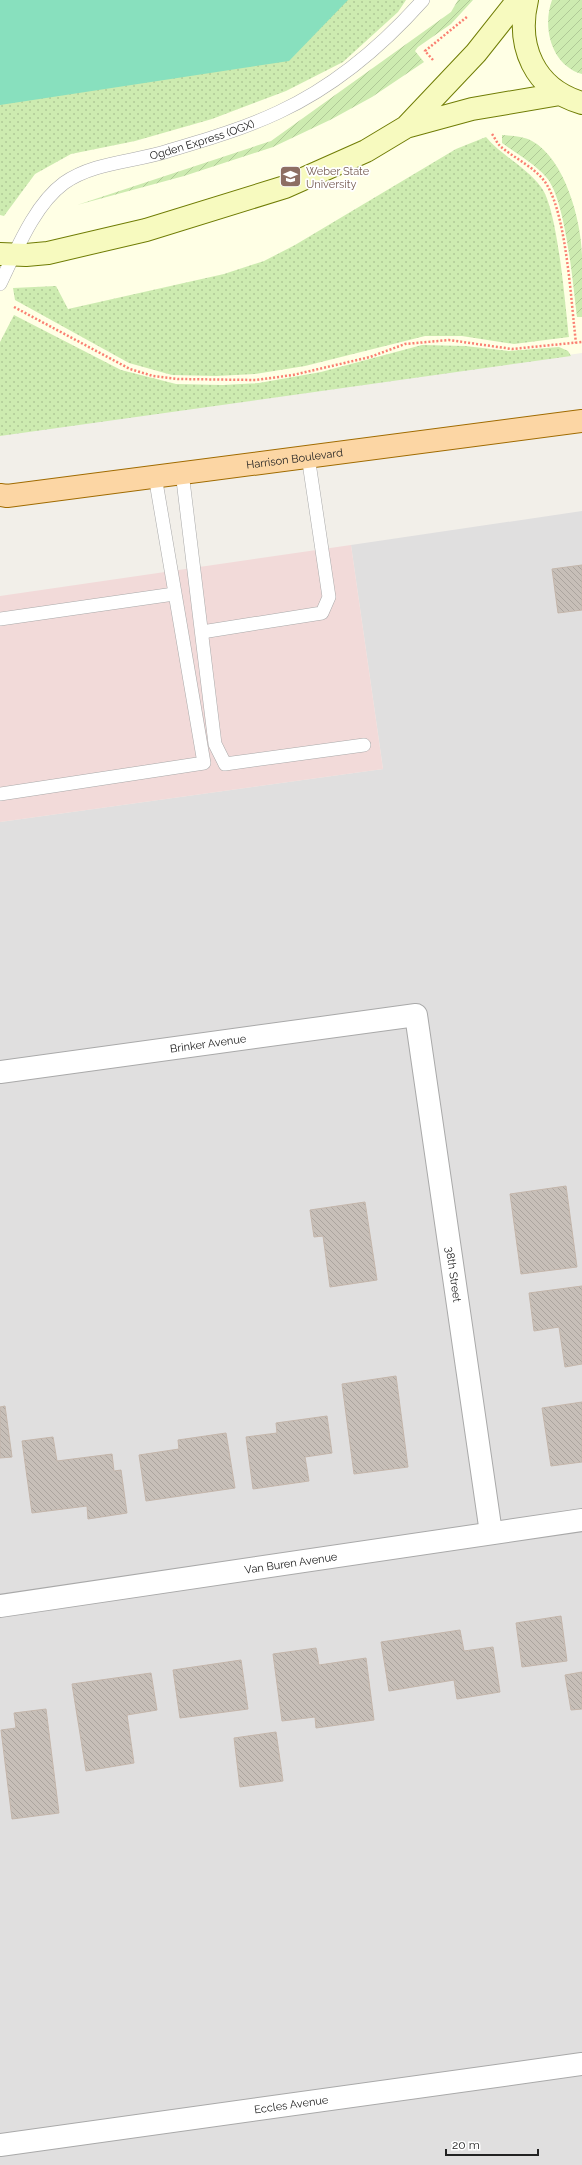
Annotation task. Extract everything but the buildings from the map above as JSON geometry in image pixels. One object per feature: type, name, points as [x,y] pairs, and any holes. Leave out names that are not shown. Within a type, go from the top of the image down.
[{"type":"main road","name":"Harrison Boulevard","points":[[2,498],[182,472],[582,421]]},
{"type":"street","points":[[7,255],[48,253],[153,228],[265,194],[331,168],[366,151],[406,127],[476,53],[518,0]]},
{"type":"street","points":[[527,0],[523,16],[523,36],[528,55],[537,73],[574,104]]},
{"type":"street","points":[[406,127],[472,109],[574,104]]},
{"type":"street","name":"Brinker Avenue","points":[[0,1072],[416,1015]]},
{"type":"street","name":"38th Street","points":[[416,1015],[491,1533]]},
{"type":"street","name":"Van Buren Avenue","points":[[0,1606],[582,1520]]},
{"type":"street","name":"Eccles Avenue","points":[[0,2145],[582,2064]]},
{"type":"lane","name":"Ogden Express (OGX)","points":[[0,284],[7,255],[40,208],[64,184],[93,169],[165,152],[205,140],[278,112],[298,102],[355,66],[396,29],[423,0]]},
{"type":"lane","points":[[202,632],[322,613],[329,597],[308,456]]},
{"type":"lane","points":[[182,472],[215,744],[225,764],[364,745]]},
{"type":"lane","points":[[0,794],[204,763],[155,476]]},
{"type":"lane","points":[[0,619],[174,594]]},
{"type":"path","points":[[432,59],[425,51],[471,14]]},
{"type":"path","points":[[493,136],[499,145],[540,176],[548,186],[558,215],[563,241],[576,343]]},
{"type":"path","points":[[14,307],[130,369],[153,376],[178,379],[256,380],[293,375],[370,357],[405,344],[448,340],[512,349],[582,342]]},
{"type":"shaded area","name":"Weber State University","points":[[0,0],[582,0],[582,353],[0,435]]},
{"type":"shaded area","points":[[582,511],[582,2165],[0,2165],[0,822],[383,769],[351,545]]},
{"type":"shaded area","points":[[351,545],[383,769],[0,822],[0,596]]},
{"type":"green space","points":[[0,0],[406,0],[398,12],[343,62],[286,91],[212,119],[135,141],[71,154],[35,174],[4,216],[0,215]]},
{"type":"green space","points":[[0,0],[348,0],[289,61],[0,105]]},
{"type":"green space","points":[[458,0],[473,0],[451,24],[418,47],[415,51],[424,62],[372,97],[332,119],[273,147],[184,176],[77,205],[271,141],[451,12]]},
{"type":"green space","points":[[552,0],[582,0],[582,74],[571,69],[556,54],[549,33],[548,22]]},
{"type":"green space","points":[[502,135],[521,137],[532,141],[544,150],[554,161],[562,176],[574,208],[581,241],[582,317],[577,317],[568,244],[559,204],[553,188],[546,177],[537,168],[502,143]]},
{"type":"green space","points":[[486,137],[492,144],[535,180],[547,198],[552,215],[560,258],[569,337],[514,344],[462,336],[425,336],[305,366],[255,374],[216,376],[172,375],[129,363],[15,300],[13,288],[56,286],[68,309],[224,274],[264,261],[295,245],[456,149]]},
{"type":"green space","points":[[14,315],[121,370],[176,384],[223,385],[259,383],[321,372],[422,345],[465,346],[509,351],[559,347],[568,351],[571,356],[0,436],[0,342]]},
{"type":"place","name":"Weber State University","points":[[291,177]]}]
